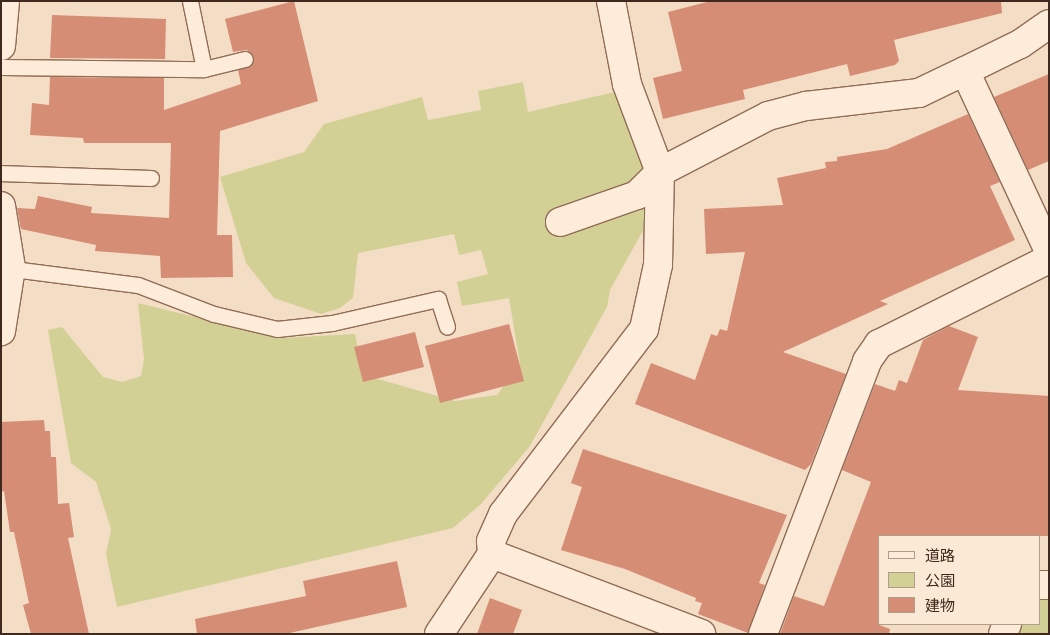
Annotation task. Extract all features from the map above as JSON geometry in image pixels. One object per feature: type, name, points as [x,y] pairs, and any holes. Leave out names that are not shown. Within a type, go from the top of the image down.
[{"type":"street","points":[[1,46],[5,1]]},
{"type":"street","points":[[439,634],[492,554],[491,541],[503,514],[644,329],[658,266],[660,172],[627,84],[612,1]]},
{"type":"street","points":[[560,222],[637,195],[660,172],[768,116],[806,106],[919,92],[1020,44],[1049,24]]},
{"type":"street","points":[[965,71],[1049,251]]},
{"type":"street","points":[[1,206],[6,268],[1,331]]},
{"type":"street","points":[[764,634],[867,361],[879,344],[1049,259]]},
{"type":"street","points":[[492,554],[701,634]]},
{"type":"lane","points":[[190,1],[204,69]]},
{"type":"lane","points":[[1,68],[204,69],[245,58]]},
{"type":"lane","points":[[1,173],[151,178]]},
{"type":"lane","points":[[6,268],[138,285],[214,314],[277,329],[332,323],[438,299],[446,327]]},
{"type":"green space","points":[[523,82],[528,112],[619,91],[655,209],[610,290],[607,307],[530,446],[481,504],[453,528],[117,607],[106,554],[111,529],[96,482],[71,463],[48,330],[62,327],[103,377],[122,382],[141,376],[144,359],[138,303],[282,338],[355,334],[364,375],[455,401],[497,395],[520,364],[509,298],[462,306],[457,282],[488,274],[481,250],[459,255],[454,234],[358,253],[353,298],[340,308],[321,314],[274,298],[246,263],[220,177],[304,152],[324,124],[422,97],[428,120],[481,110],[478,91]]},
{"type":"green space","points":[[1040,598],[1049,598],[1049,634],[1018,634],[1021,625],[1040,625]]},
{"type":"building","points":[[294,1],[318,101],[220,131],[217,235],[232,235],[233,277],[161,278],[160,256],[95,251],[96,245],[21,229],[17,208],[35,209],[38,196],[92,207],[91,213],[169,218],[171,143],[84,143],[83,138],[30,135],[32,103],[49,105],[50,77],[164,78],[164,110],[241,84],[238,70],[251,66],[254,57],[247,50],[233,52],[225,19]]},
{"type":"building","points":[[711,1],[1001,1],[1002,13],[894,40],[899,61],[895,65],[850,76],[847,64],[743,90],[745,99],[663,119],[653,78],[682,71],[668,12]]},
{"type":"building","points":[[52,15],[166,19],[165,59],[50,58]]},
{"type":"building","points":[[1049,74],[1049,161],[1028,170],[994,97]]},
{"type":"building","points":[[968,114],[1000,182],[990,186],[1015,240],[880,301],[888,304],[783,352],[846,374],[811,464],[805,470],[635,404],[651,363],[695,380],[711,334],[717,336],[720,329],[727,331],[745,252],[706,254],[704,209],[783,205],[777,178],[826,168],[825,162],[837,161],[837,157],[887,149]]},
{"type":"building","points":[[509,324],[524,381],[440,403],[425,346]]},
{"type":"building","points":[[949,326],[978,337],[958,390],[1049,396],[1049,536],[878,535],[878,625],[890,629],[889,634],[780,634],[794,596],[824,606],[871,482],[842,470],[875,384],[895,391],[899,380],[907,383],[923,340]]},
{"type":"building","points":[[415,332],[424,367],[363,382],[354,347]]},
{"type":"building","points":[[44,420],[45,431],[50,431],[51,457],[56,457],[58,504],[69,503],[74,537],[68,538],[89,634],[31,634],[23,605],[29,603],[14,532],[10,532],[4,491],[1,492],[1,422]]},
{"type":"building","points":[[583,449],[787,515],[759,583],[765,585],[748,633],[698,614],[702,603],[695,601],[696,598],[625,569],[561,550],[582,487],[571,483]]},
{"type":"building","points":[[397,561],[407,607],[285,634],[197,634],[195,619],[306,596],[303,581]]},
{"type":"building","points":[[490,598],[522,610],[513,634],[477,634]]}]
